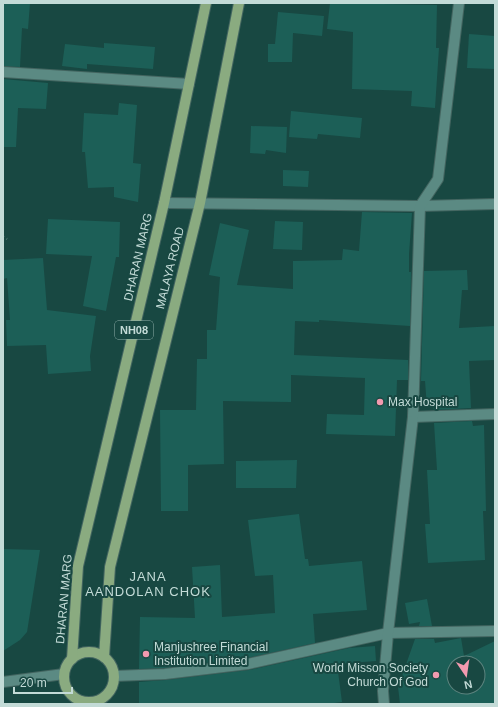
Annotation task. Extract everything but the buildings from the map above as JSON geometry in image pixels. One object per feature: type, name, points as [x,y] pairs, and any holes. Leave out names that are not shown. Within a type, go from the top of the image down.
[{"type":"main road","name":"DHARAN MARG","points":[[72,659],[78,566],[164,203],[206,3]]},
{"type":"main road","name":"MALAYA ROAD","points":[[104,657],[110,567],[200,203],[239,3]]},
{"type":"main road","points":[[88,652],[97,653],[110,663],[114,676],[112,689],[107,700],[90,702],[74,701],[64,683],[66,666],[72,659],[79,654],[88,652]]},
{"type":"street","points":[[384,704],[388,633],[413,417],[420,206],[438,179],[459,3]]},
{"type":"street","points":[[3,72],[189,84]]},
{"type":"street","points":[[164,203],[420,206],[495,204]]},
{"type":"street","points":[[413,417],[495,414]]},
{"type":"street","points":[[114,676],[165,674],[248,664],[388,633],[495,631]]},
{"type":"street","points":[[3,682],[64,674]]},
{"type":"path","points":[[3,237],[7,238]]},
{"type":"place","name":"Max Hospital","points":[[380,402]]},
{"type":"place","name":"Manjushree Financial Institution Limited","points":[[146,654]]},
{"type":"place","name":"World Misson Society Church Of God","points":[[436,675]]},
{"type":"district","name":"JANA AANDOLAN CHOK","points":[[148,584]]}]
